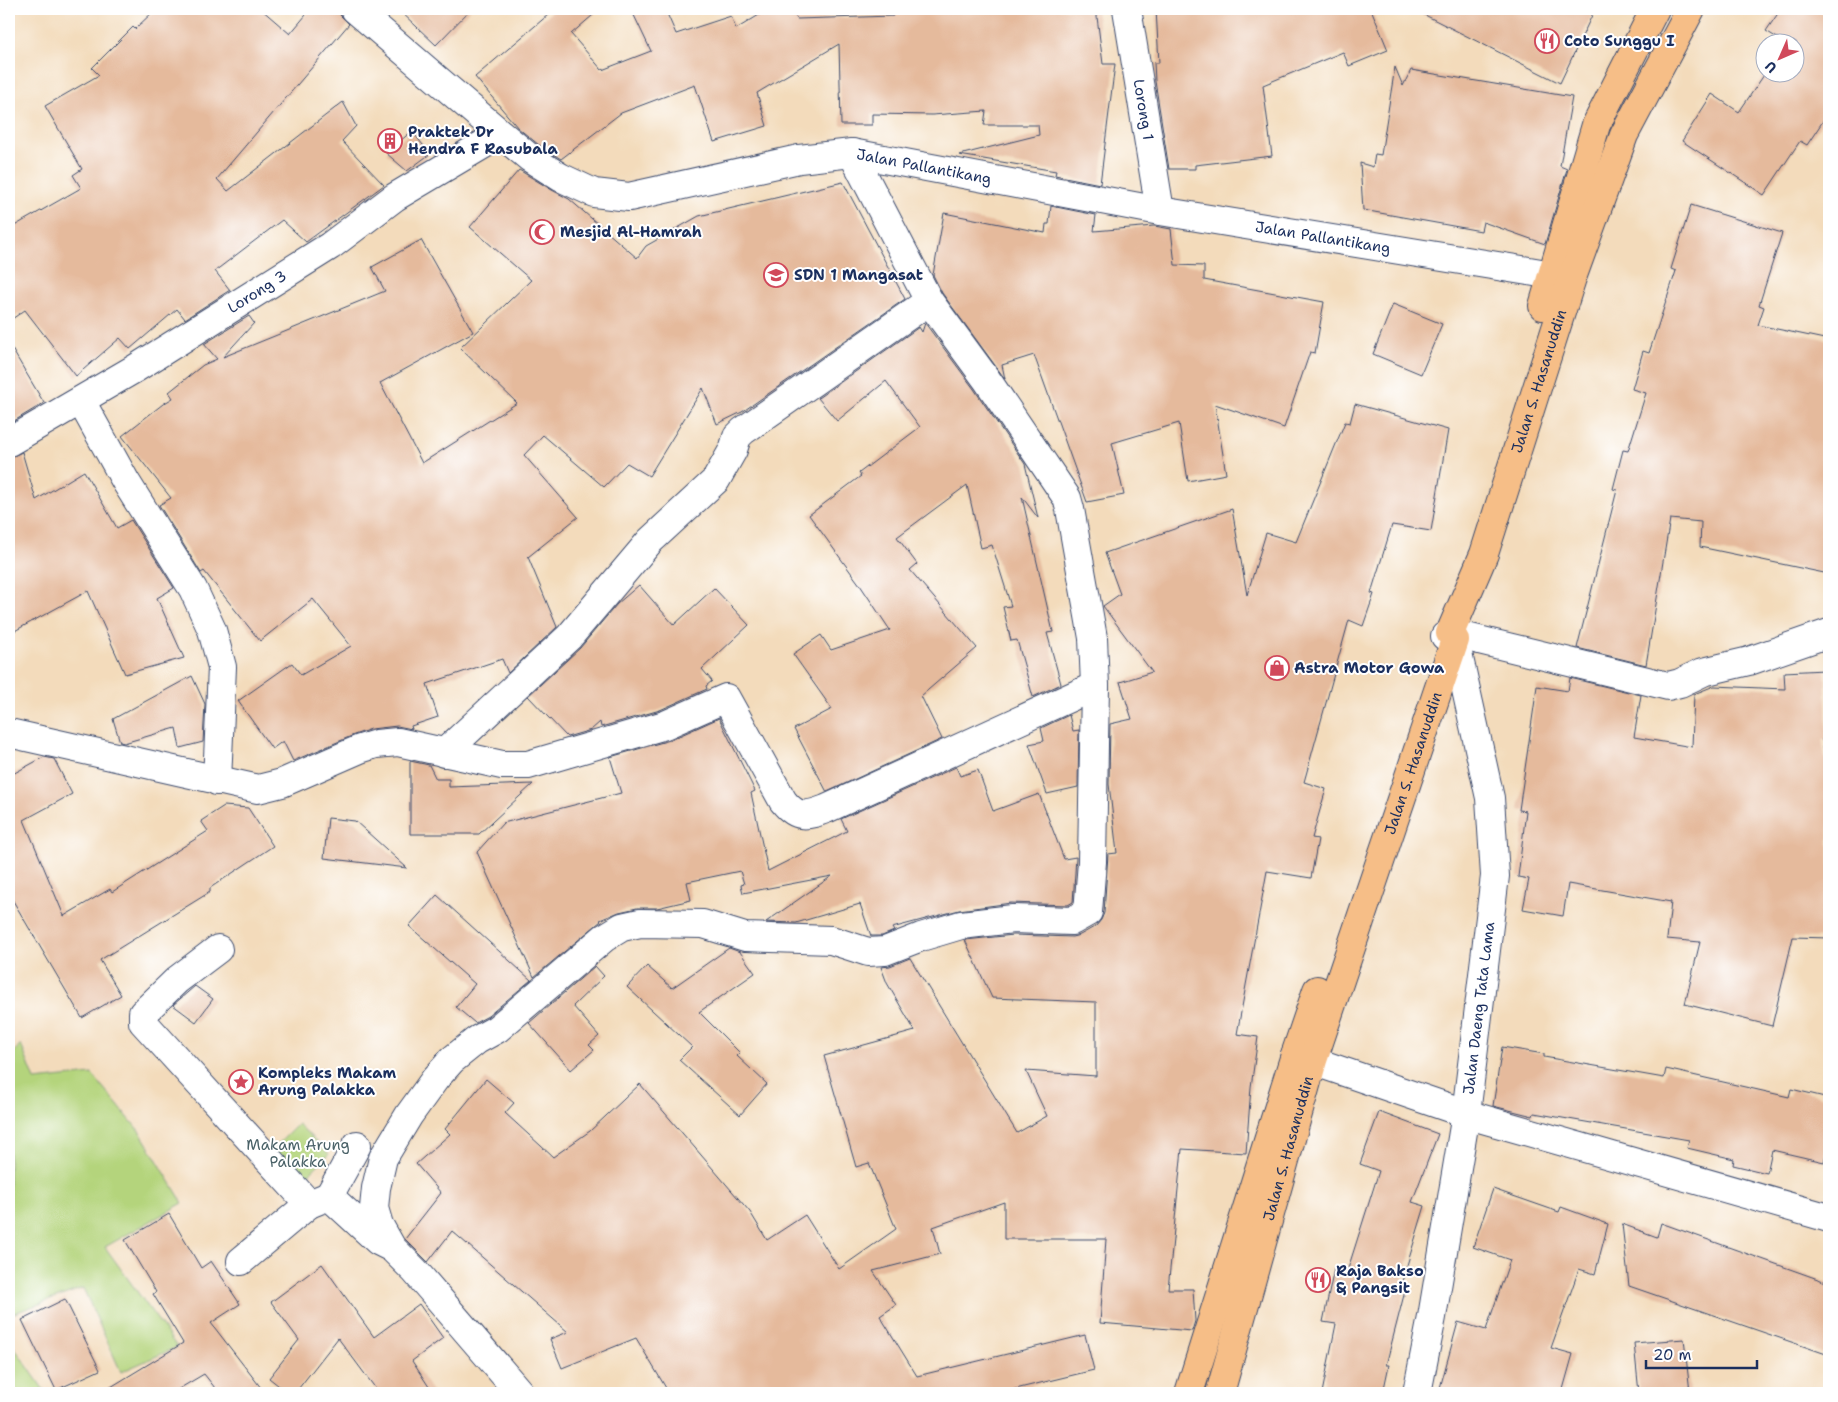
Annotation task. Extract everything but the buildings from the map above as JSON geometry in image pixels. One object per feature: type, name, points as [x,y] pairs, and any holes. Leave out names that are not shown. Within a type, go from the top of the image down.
[{"type":"highway","name":"Jalan S. Hasanuddin","points":[[1189,1393],[1448,636],[1484,554],[1508,447],[1553,275],[1596,125],[1655,9]]},
{"type":"highway","name":"Jalan S. Hasanuddin","points":[[1508,447],[1624,135],[1691,9]]},
{"type":"highway","name":"Jalan S. Hasanuddin","points":[[1220,1393],[1304,1058]]},
{"type":"street","name":"Jalan Pallantikang","points":[[355,9],[530,158],[560,177],[594,192],[629,197],[799,158],[852,152],[1160,212],[1553,275]]},
{"type":"street","name":"Lorong 1","points":[[1127,9],[1160,212]]},
{"type":"street","name":"Lorong 3","points":[[9,442],[136,368],[330,246],[395,197],[501,134]]},
{"type":"street","points":[[520,1393],[415,1271],[392,1248],[379,1225],[374,1208],[376,1188],[383,1158],[409,1115],[435,1079],[452,1060],[477,1040],[498,1029],[604,938],[622,927],[640,923],[703,924],[746,937],[831,940],[868,952],[885,951],[921,937],[961,925],[1013,919],[1072,921],[1084,916],[1088,912],[1092,862],[1095,686],[1093,638],[1067,498],[987,380],[929,301],[852,152]]},
{"type":"street","points":[[444,753],[568,637],[650,541],[716,480],[733,450],[737,437],[743,431],[929,301]]},
{"type":"street","points":[[81,401],[126,482],[193,589],[212,630],[222,666],[217,781]]},
{"type":"street","points":[[1448,636],[1668,686],[1680,683],[1703,672],[1749,661],[1829,633]]},
{"type":"street","name":"Jalan Daeng Tata Lama","points":[[1417,1393],[1432,1317],[1466,1114],[1495,876],[1490,798],[1448,636]]},
{"type":"street","points":[[9,732],[258,789],[270,788],[360,749],[376,744],[398,742],[502,765],[528,765],[665,725],[726,698],[783,801],[790,810],[802,815],[826,809],[1095,686]]},
{"type":"street","points":[[218,949],[177,980],[143,1013],[142,1021],[319,1200],[378,1242],[392,1248]]},
{"type":"street","points":[[1304,1058],[1466,1114],[1825,1208]]},
{"type":"street","points":[[241,1261],[319,1200],[357,1145]]},
{"type":"green space","points":[[21,1045],[35,1080],[92,1074],[140,1132],[183,1203],[105,1247],[177,1347],[121,1372],[83,1288],[9,1315],[9,1056]]},
{"type":"green space","name":"Makam Arung Palakka","points":[[298,1124],[329,1154],[299,1184],[267,1155]]},
{"type":"green space","points":[[9,1340],[46,1393],[9,1393]]},
{"type":"place","name":"Coto Sunggu I","points":[[1547,41]]},
{"type":"place","name":"Praktek Dr Hendra F Rasubala","points":[[390,141]]},
{"type":"place","name":"Mesjid Al-Hamrah","points":[[542,232]]},
{"type":"place","name":"SDN 1 Mangasat","points":[[776,275]]},
{"type":"place","name":"Astra Motor Gowa","points":[[1277,668]]},
{"type":"place","name":"Kompleks Makam Arung Palakka","points":[[241,1082]]},
{"type":"place","name":"Raja Bakso & Pangsit","points":[[1318,1280]]}]
